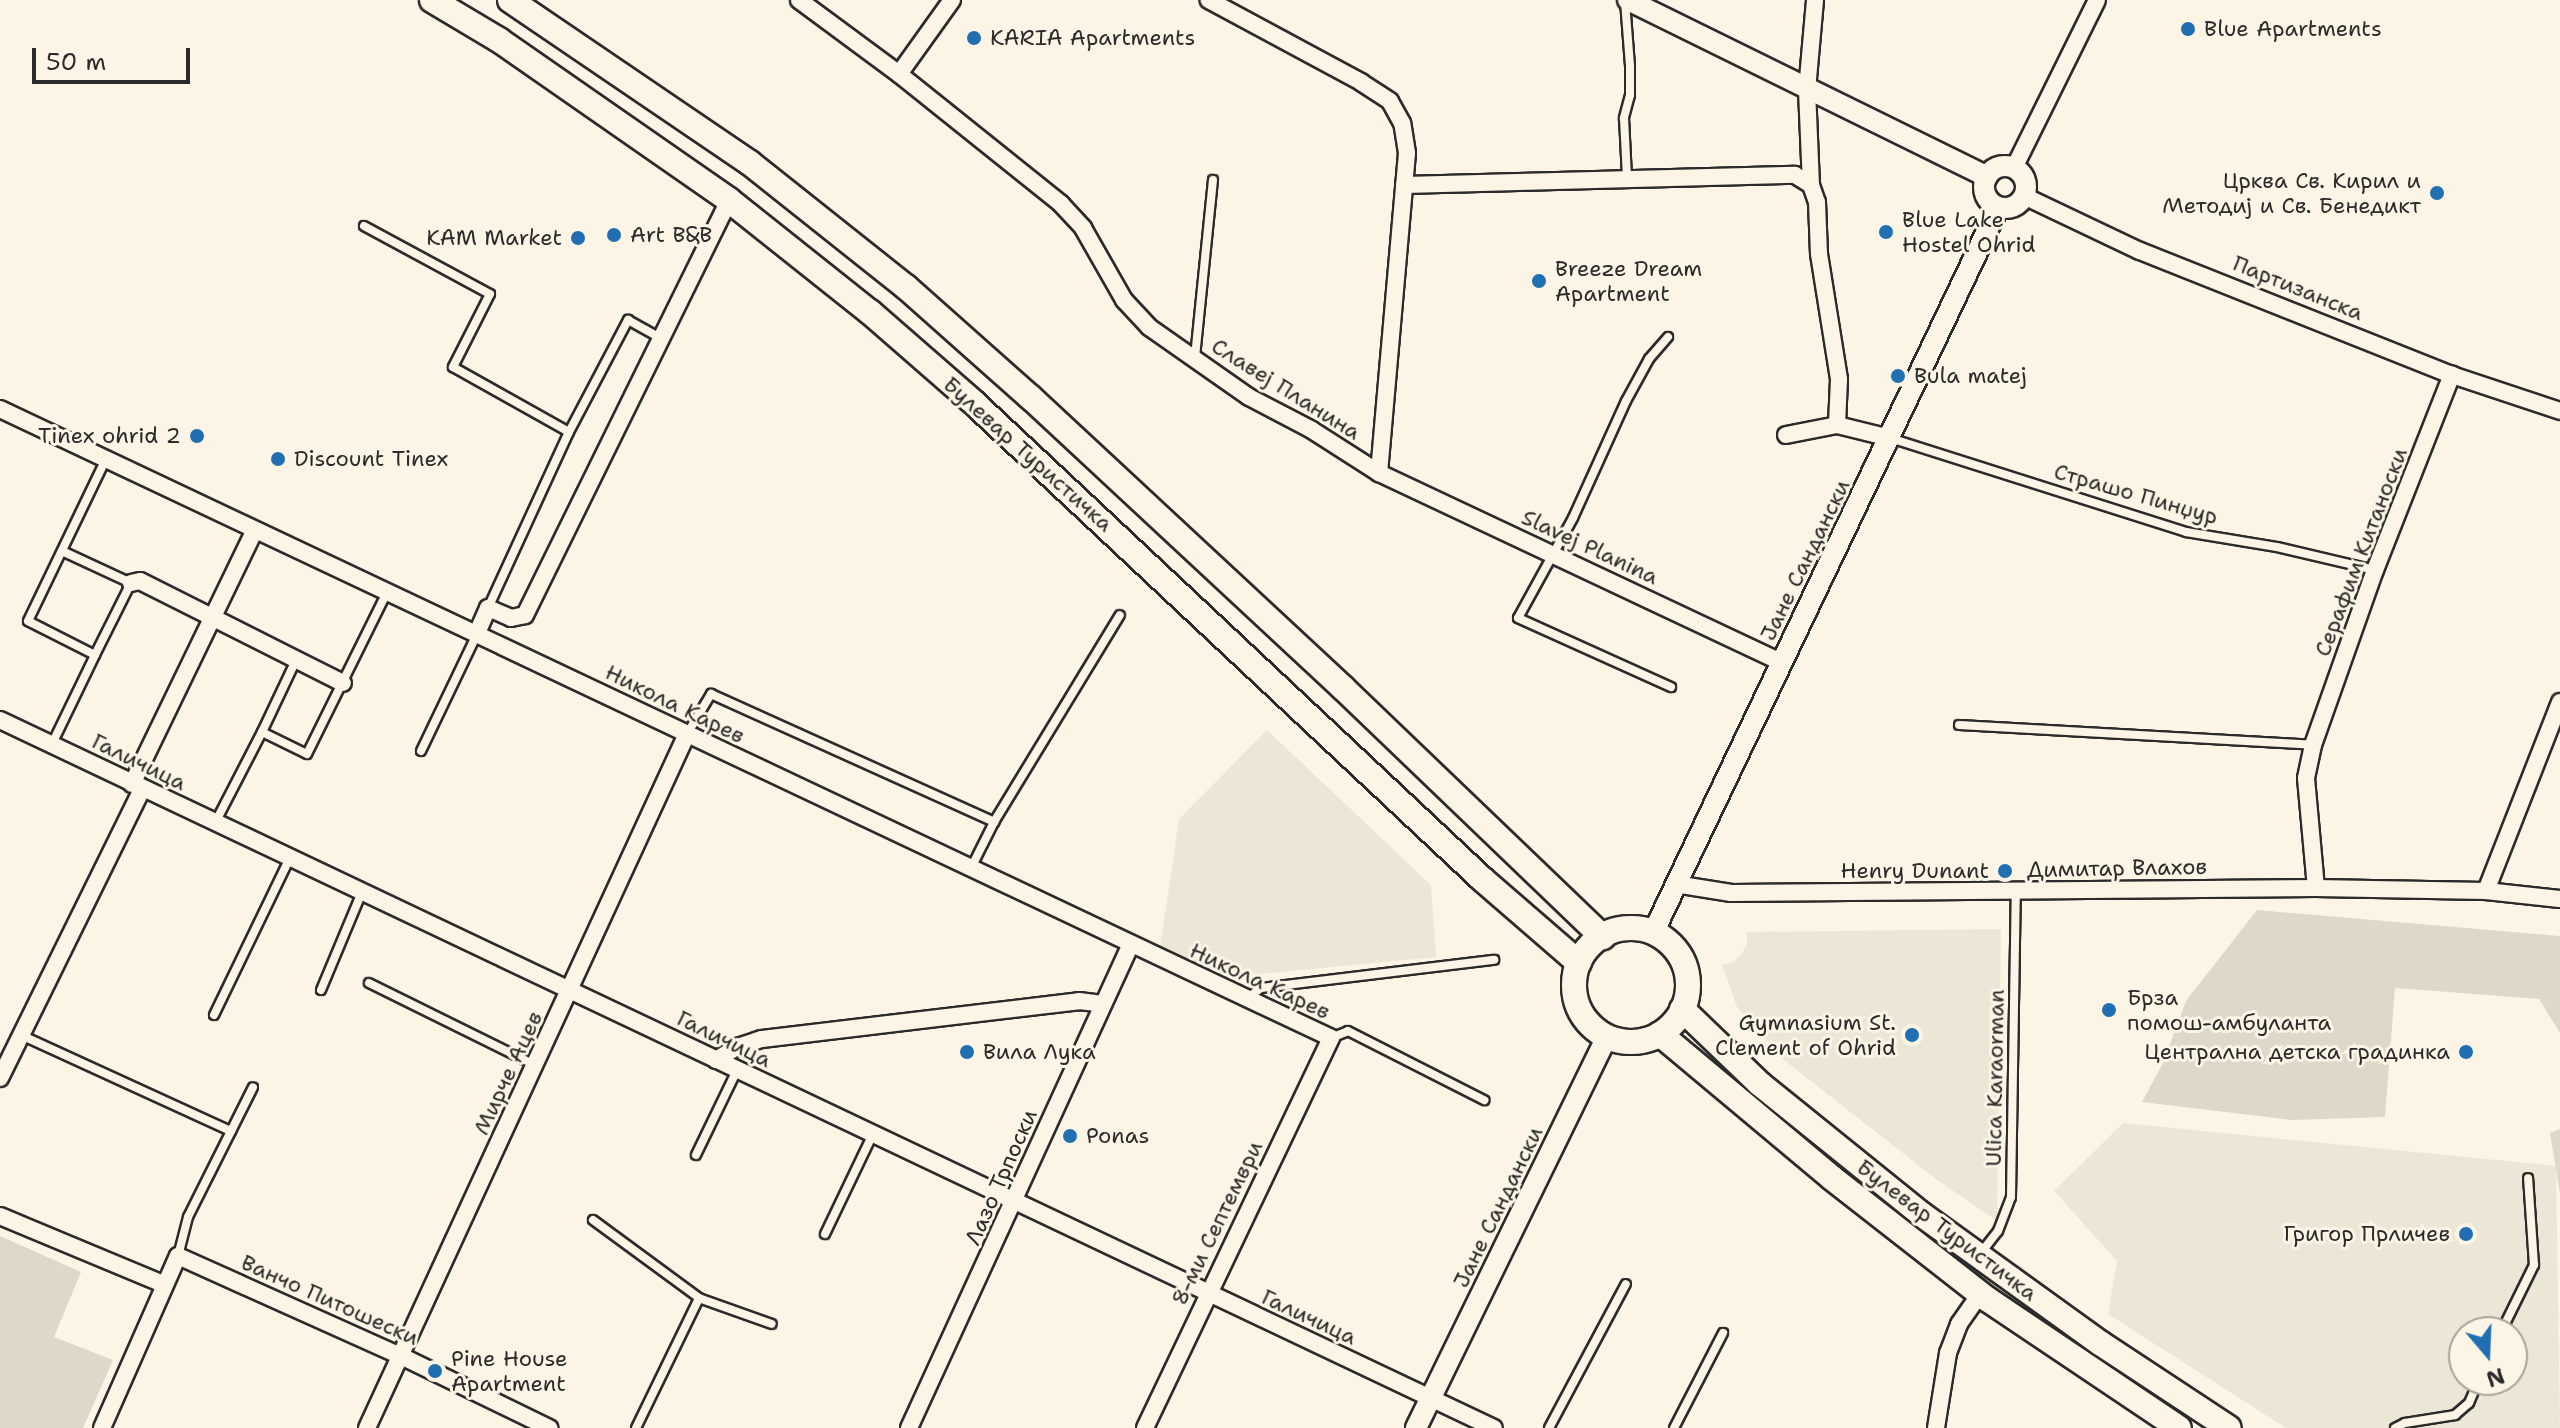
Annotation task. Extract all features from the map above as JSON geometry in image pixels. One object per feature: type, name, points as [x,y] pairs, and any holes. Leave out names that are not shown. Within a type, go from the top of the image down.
[{"type":"main road","name":"Булевар Туристичка","points":[[432,0],[511,48],[729,200],[870,312],[972,401],[1482,879],[1579,963]]},
{"type":"main road","name":"Булевар Туристичка","points":[[510,0],[750,163],[906,287],[1030,397],[1343,688],[1603,937]]},
{"type":"main road","points":[[1619,930],[1653,933],[1678,953],[1687,973],[1688,996],[1682,1009],[1660,1034],[1643,1041],[1621,1042],[1607,1036],[1584,1018],[1575,998],[1579,963],[1603,937],[1619,930]]},
{"type":"main road","name":"Булевар Туристичка","points":[[1682,1009],[1760,1084],[1979,1256],[2100,1343],[2229,1428]]},
{"type":"main road","name":"Булевар Туристичка","points":[[1660,1034],[1832,1178],[1980,1294],[2179,1428]]},
{"type":"street","name":"Славеј Планина","points":[[799,0],[899,74],[1061,204],[1083,228],[1124,300],[1149,327],[1249,397],[1312,430],[1379,473],[1407,153],[1402,123],[1390,101],[1209,0]]},
{"type":"street","points":[[899,74],[952,0]]},
{"type":"street","points":[[1626,0],[1987,177]]},
{"type":"street","points":[[1815,0],[1807,90],[1811,185],[1817,202],[1819,254],[1839,379],[1837,425]]},
{"type":"street","points":[[2014,168],[2097,0]]},
{"type":"street","points":[[2002,166],[2014,168],[2026,183],[2024,196],[2011,208],[1998,208],[1985,195],[1987,177],[2002,166]]},
{"type":"street","points":[[1404,185],[1795,175],[1811,185]]},
{"type":"street","name":"Партизанска","points":[[2024,196],[2140,251],[2452,375],[2560,411]]},
{"type":"street","points":[[477,633],[488,608],[511,618],[525,615],[729,200]]},
{"type":"street","name":"Јане Сандански","points":[[1653,933],[1998,208]]},
{"type":"street","name":"Серафим Китаноски","points":[[2316,888],[2306,778],[2313,745],[2375,570],[2452,375]]},
{"type":"street","name":"Никола Карев","points":[[0,409],[1331,1038]]},
{"type":"street","points":[[1786,435],[1837,425],[1890,438]]},
{"type":"street","name":"Slavej Planina","points":[[1379,473],[1782,663]]},
{"type":"street","points":[[0,1078],[255,530]]},
{"type":"street","points":[[131,583],[140,581],[343,683]]},
{"type":"street","points":[[2486,891],[2560,702]]},
{"type":"street","name":"Галичица","points":[[0,720],[1429,1397]]},
{"type":"street","name":"Мирче Ацев","points":[[367,1428],[687,734]]},
{"type":"street","name":"Димитар Влахов","points":[[1675,884],[1731,893],[2316,888],[2486,891],[2560,899]]},
{"type":"street","name":"Лазо Трпоски","points":[[909,1428],[1131,944]]},
{"type":"street","points":[[716,1060],[737,1047],[762,1039],[1079,1001],[1103,1004]]},
{"type":"street","name":"Јане Сандански","points":[[1416,1428],[1607,1036]]},
{"type":"street","name":"8-ми Септември","points":[[1145,1428],[1331,1038]]},
{"type":"street","points":[[0,1216],[163,1284]]},
{"type":"street","points":[[107,1427],[163,1284],[178,1256]]},
{"type":"street","name":"Ванчо Питошески","points":[[178,1256],[401,1356],[549,1428]]},
{"type":"street","points":[[1936,1428],[1948,1353],[1959,1324],[1980,1294]]},
{"type":"street","points":[[1429,1397],[1494,1428]]},
{"type":"lane","points":[[1626,0],[1630,66],[1630,95],[1624,118],[1627,178]]},
{"type":"lane","points":[[1195,358],[1213,180]]},
{"type":"lane","points":[[364,226],[490,294],[453,367],[569,432]]},
{"type":"lane","points":[[488,608],[569,432],[628,320],[661,338]]},
{"type":"lane","points":[[1668,337],[1649,359],[1626,401],[1573,518],[1518,618],[1671,687]]},
{"type":"lane","name":"Страшо Пинџур","points":[[1890,438],[2186,532],[2277,547],[2375,570]]},
{"type":"lane","points":[[95,655],[28,621],[106,458]]},
{"type":"lane","points":[[52,744],[131,583],[62,551]]},
{"type":"lane","points":[[262,732],[307,754],[388,591]]},
{"type":"lane","points":[[971,868],[994,822],[1120,615]]},
{"type":"lane","points":[[421,751],[477,633]]},
{"type":"lane","points":[[215,823],[297,660]]},
{"type":"lane","points":[[687,734],[711,694],[994,822]]},
{"type":"lane","points":[[1959,725],[2313,745]]},
{"type":"lane","points":[[214,1015],[290,858]]},
{"type":"lane","points":[[321,990],[362,892]]},
{"type":"lane","name":"Ulica Karaorman","points":[[1979,1256],[1998,1231],[2011,1197],[2016,892]]},
{"type":"lane","points":[[1247,999],[1261,988],[1494,960]]},
{"type":"lane","points":[[369,983],[536,1065]]},
{"type":"lane","points":[[1331,1038],[1348,1031],[1484,1100]]},
{"type":"lane","points":[[21,1035],[231,1131]]},
{"type":"lane","points":[[696,1155],[737,1070]]},
{"type":"lane","points":[[178,1256],[188,1217],[253,1087]]},
{"type":"lane","points":[[825,1234],[873,1134]]},
{"type":"lane","points":[[2509,1316],[2534,1265],[2528,1178]]},
{"type":"lane","points":[[593,1220],[699,1298],[772,1324]]},
{"type":"lane","points":[[1549,1428],[1626,1284]]},
{"type":"lane","points":[[636,1428],[699,1298]]},
{"type":"lane","points":[[1674,1428],[1723,1333]]},
{"type":"lane","points":[[2395,1428],[2405,1423],[2455,1415],[2469,1403],[2472,1396]]},
{"type":"shaded area","points":[[1267,730],[1431,885],[1436,957],[1207,979],[1159,955],[1179,819]]},
{"type":"shaded area","points":[[2257,910],[2560,936],[2560,1033],[2539,999],[2395,988],[2385,1117],[2293,1120],[2142,1102],[2163,1063],[2186,1001]]},
{"type":"shaded area","points":[[2001,929],[1997,1221],[1936,1179],[1780,1057],[1737,1007],[1722,965],[1734,962],[1742,953],[1747,944],[1747,932]]},
{"type":"shaded area","points":[[2123,1123],[2556,1166],[2560,1428],[2286,1428],[2108,1314],[2117,1261],[2054,1191]]},
{"type":"shaded area","points":[[2560,1129],[2560,1194],[2550,1133]]},
{"type":"shaded area","points":[[0,1236],[81,1272],[54,1337],[113,1360],[83,1428],[0,1428]]},
{"type":"place","name":"Blue Apartments","points":[[2188,29]]},
{"type":"place","name":"KARIA Apartments","points":[[974,38]]},
{"type":"place","name":"Црква Св. Кирил и Методиј и Св. Бенедикт","points":[[2437,193]]},
{"type":"place","name":"Blue Lake Hostel Ohrid","points":[[1886,232]]},
{"type":"place","name":"Art B&B","points":[[614,235]]},
{"type":"place","name":"KAM Market","points":[[578,238]]},
{"type":"place","name":"Breeze Dream Apartment","points":[[1539,281]]},
{"type":"place","name":"Bula matej","points":[[1898,376]]},
{"type":"place","name":"Tinex ohrid 2","points":[[197,436]]},
{"type":"place","name":"Discount Tinex","points":[[278,459]]},
{"type":"place","name":"Henry Dunant","points":[[2005,871]]},
{"type":"place","name":"Брза помош-амбуланта","points":[[2109,1010]]},
{"type":"place","name":"Gymnasium St. Clement of Ohrid","points":[[1912,1035]]},
{"type":"place","name":"Вила Лука","points":[[967,1052]]},
{"type":"place","name":"Централна детска градинка","points":[[2466,1052]]},
{"type":"place","name":"Ponas","points":[[1070,1136]]},
{"type":"place","name":"Григор Прличев","points":[[2466,1234]]},
{"type":"place","name":"Pine House Apartment","points":[[435,1371]]}]
